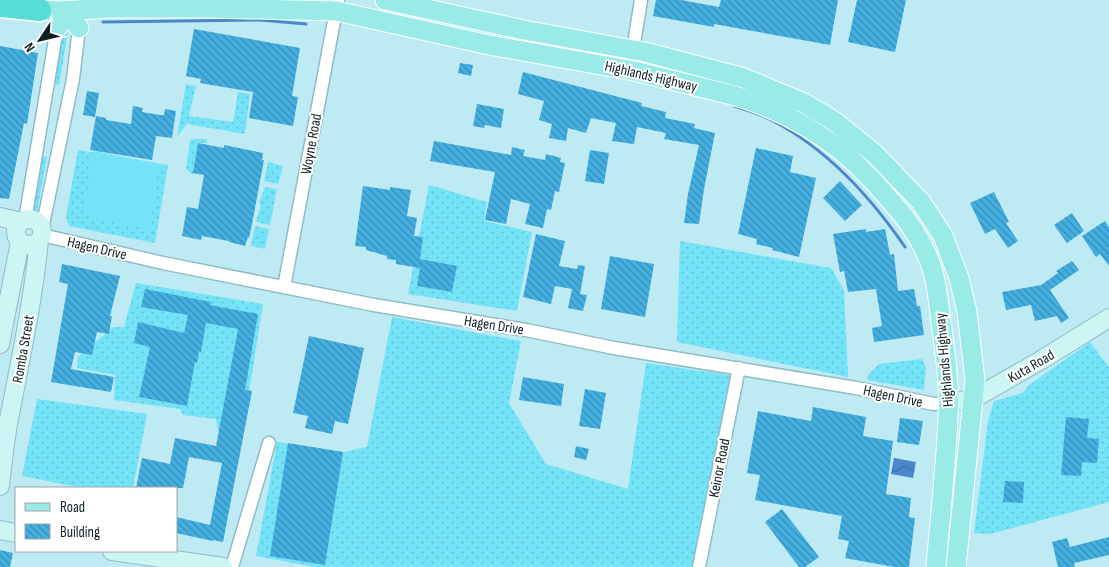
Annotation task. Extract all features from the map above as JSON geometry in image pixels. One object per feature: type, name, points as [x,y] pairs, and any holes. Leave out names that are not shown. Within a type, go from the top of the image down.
[{"type":"highway","name":"Highlands Highway","points":[[0,6],[68,10]]},
{"type":"main road","name":"Highlands Highway","points":[[386,0],[524,30],[633,50],[744,78],[804,103],[834,121],[882,161],[921,202],[943,236],[959,278],[967,312],[975,380],[956,567]]},
{"type":"main road","name":"Highlands Highway","points":[[68,10],[337,5],[489,45],[634,71],[728,94],[794,120],[823,137],[856,162],[905,216],[925,250],[937,288],[945,350],[948,403],[936,567]]},
{"type":"street","points":[[633,50],[641,0]]},
{"type":"street","name":"Woyne Road","points":[[284,287],[337,5]]},
{"type":"street","name":"Romba Street","points":[[0,344],[17,231],[68,10]]},
{"type":"street","name":"Romba Street","points":[[0,486],[8,392],[34,287],[41,235],[73,79],[68,10]]},
{"type":"street","points":[[0,217],[31,246],[41,235],[40,225],[33,220],[17,231]]},
{"type":"street","name":"Hagen Drive","points":[[41,235],[163,263],[374,305],[526,330],[614,348],[856,388],[934,404],[948,403]]},
{"type":"street","name":"Kuta Road","points":[[948,403],[973,399],[1109,318]]},
{"type":"street","name":"Keinor Road","points":[[699,567],[739,368]]},
{"type":"street","points":[[232,567],[268,443]]},
{"type":"street","points":[[0,530],[15,533]]},
{"type":"street","points":[[119,552],[223,567]]},
{"type":"shaded area","points":[[64,27],[68,27],[68,31],[59,85],[54,84]]},
{"type":"shaded area","points":[[186,84],[196,86],[189,116],[233,122],[238,92],[250,94],[245,134],[187,124],[177,137]]},
{"type":"shaded area","points":[[193,139],[207,139],[207,143],[198,143],[193,175],[186,169],[190,141]]},
{"type":"shaded area","points":[[78,150],[168,165],[155,243],[69,226],[66,217]]},
{"type":"shaded area","points":[[94,151],[159,164],[150,230],[83,215]]},
{"type":"shaded area","points":[[42,156],[47,157],[36,217],[32,216]]},
{"type":"shaded area","points":[[268,162],[283,166],[278,184],[264,181]]},
{"type":"shaded area","points":[[429,185],[487,202],[484,221],[532,232],[517,311],[408,294]]},
{"type":"shaded area","points":[[265,187],[277,189],[270,225],[256,222],[261,205],[259,203]]},
{"type":"shaded area","points":[[255,226],[269,229],[265,249],[251,246]]},
{"type":"shaded area","points":[[680,241],[831,268],[844,290],[848,377],[677,342]]},
{"type":"shaded area","points":[[136,283],[263,304],[242,437],[219,434],[216,419],[183,415],[180,409],[114,400],[115,375],[77,368],[78,357],[113,327],[124,327]]},
{"type":"shaded area","points":[[392,317],[521,341],[509,403],[546,464],[628,489],[646,363],[735,376],[693,567],[315,567],[256,556],[277,442],[343,452],[367,447]]},
{"type":"shaded area","points":[[1090,342],[1109,367],[1109,502],[990,534],[974,533],[988,421],[994,401],[1023,393],[1029,385]]},
{"type":"shaded area","points":[[922,359],[926,367],[924,390],[868,380],[868,375],[879,364]]},
{"type":"shaded area","points":[[37,399],[147,414],[133,487],[77,487],[22,476]]},
{"type":"water","points":[[894,458],[916,462],[913,478],[891,474]]},
{"type":"building","points":[[656,0],[681,0],[719,7],[721,0],[838,0],[830,45],[714,24],[714,27],[653,16]]},
{"type":"building","points":[[857,0],[906,0],[895,52],[848,42]]},
{"type":"building","points":[[194,29],[300,48],[292,96],[298,97],[293,126],[249,118],[253,92],[200,83],[201,79],[186,76]]},
{"type":"building","points":[[0,46],[38,53],[27,124],[24,123],[9,199],[0,198]]},
{"type":"building","points":[[460,63],[473,65],[471,76],[458,73]]},
{"type":"building","points":[[523,72],[642,103],[641,106],[666,112],[665,118],[695,124],[694,128],[715,133],[699,224],[684,223],[688,194],[699,145],[664,139],[666,133],[637,127],[634,144],[612,141],[616,123],[591,118],[586,133],[568,128],[566,141],[549,138],[552,124],[539,120],[544,101],[518,94]]},
{"type":"building","points":[[87,91],[99,93],[95,117],[83,115]]},
{"type":"building","points":[[477,104],[504,109],[501,128],[485,125],[484,128],[473,126]]},
{"type":"building","points":[[133,106],[143,108],[142,112],[160,115],[164,115],[165,109],[176,111],[172,138],[156,136],[152,160],[90,150],[96,116],[106,118],[106,120],[131,124]]},
{"type":"building","points":[[434,141],[511,155],[512,147],[525,150],[523,156],[545,160],[546,154],[561,158],[560,162],[565,163],[559,192],[555,191],[551,210],[547,209],[543,228],[525,224],[530,204],[511,199],[506,224],[485,220],[495,172],[430,161]]},
{"type":"building","points":[[198,143],[224,148],[224,145],[263,153],[262,160],[264,160],[252,224],[245,246],[202,236],[201,240],[182,236],[187,207],[198,209],[204,175],[193,173]]},
{"type":"building","points":[[756,148],[793,156],[790,172],[816,178],[799,257],[756,244],[757,239],[738,234]]},
{"type":"building","points":[[590,150],[609,153],[604,184],[585,181]]},
{"type":"building","points":[[840,181],[862,205],[845,221],[823,198]]},
{"type":"building","points":[[363,186],[390,190],[390,187],[411,190],[407,216],[417,218],[414,236],[423,237],[420,259],[457,266],[452,292],[417,286],[420,268],[396,264],[396,260],[387,259],[387,256],[366,250],[366,247],[355,246]]},
{"type":"building","points":[[994,192],[1009,222],[1006,223],[1018,241],[1008,248],[995,229],[985,234],[970,203]]},
{"type":"building","points":[[1072,213],[1084,231],[1067,243],[1054,225]]},
{"type":"building","points":[[1105,221],[1109,227],[1109,266],[1100,254],[1096,257],[1082,236]]},
{"type":"building","points":[[866,229],[866,232],[885,229],[890,255],[894,254],[898,291],[914,289],[917,306],[920,306],[924,335],[874,342],[872,328],[882,326],[876,289],[848,292],[844,271],[840,272],[833,234]]},
{"type":"building","points":[[536,234],[565,241],[559,266],[577,269],[578,265],[585,266],[580,294],[587,295],[583,311],[568,308],[572,289],[555,286],[551,304],[523,297]]},
{"type":"building","points":[[610,256],[654,264],[645,317],[601,309]]},
{"type":"building","points":[[1072,261],[1079,270],[1050,290],[1069,318],[1061,323],[1057,316],[1035,321],[1031,305],[1006,310],[1002,292],[1041,285],[1058,273],[1056,271]]},
{"type":"building","points":[[62,264],[120,276],[110,316],[112,316],[109,334],[97,332],[92,355],[75,352],[71,369],[114,377],[111,392],[51,382],[68,284],[59,282]]},
{"type":"building","points":[[145,289],[211,302],[210,305],[258,314],[245,390],[252,391],[223,542],[178,533],[178,517],[210,525],[222,463],[189,457],[183,488],[136,487],[142,458],[170,464],[175,438],[216,446],[238,329],[206,323],[201,352],[199,351],[197,363],[195,362],[187,406],[139,397],[150,347],[134,343],[138,322],[184,333],[188,315],[141,307]]},
{"type":"building","points":[[309,336],[364,348],[348,424],[335,421],[332,434],[305,428],[308,416],[293,413]]},
{"type":"building","points":[[523,377],[564,384],[561,406],[519,400]]},
{"type":"building","points":[[585,389],[606,393],[600,429],[579,426]]},
{"type":"building","points":[[813,407],[866,417],[863,436],[893,441],[886,494],[911,498],[909,517],[915,518],[909,567],[894,567],[845,558],[849,541],[838,539],[842,516],[755,500],[760,475],[747,473],[758,411],[811,421]]},
{"type":"building","points":[[1066,417],[1089,419],[1087,438],[1099,439],[1097,463],[1082,462],[1081,476],[1061,475]]},
{"type":"building","points":[[900,418],[923,421],[919,445],[897,442]]},
{"type":"building","points":[[288,443],[343,452],[325,565],[270,556]]},
{"type":"building","points":[[576,446],[589,449],[586,460],[574,457]]},
{"type":"building","points":[[1005,481],[1024,482],[1023,503],[1003,502]]},
{"type":"building","points":[[782,509],[819,557],[805,567],[799,567],[765,522]]},
{"type":"building","points":[[1109,537],[1109,555],[1074,563],[1075,567],[1058,567],[1052,542],[1067,538],[1070,547]]},
{"type":"building","points":[[0,550],[13,553],[10,567],[0,567]]},
{"type":"waterway","points":[[103,22],[260,20],[306,24]]},
{"type":"waterway","points":[[734,106],[763,116],[785,127],[825,156],[860,189],[905,247]]}]
